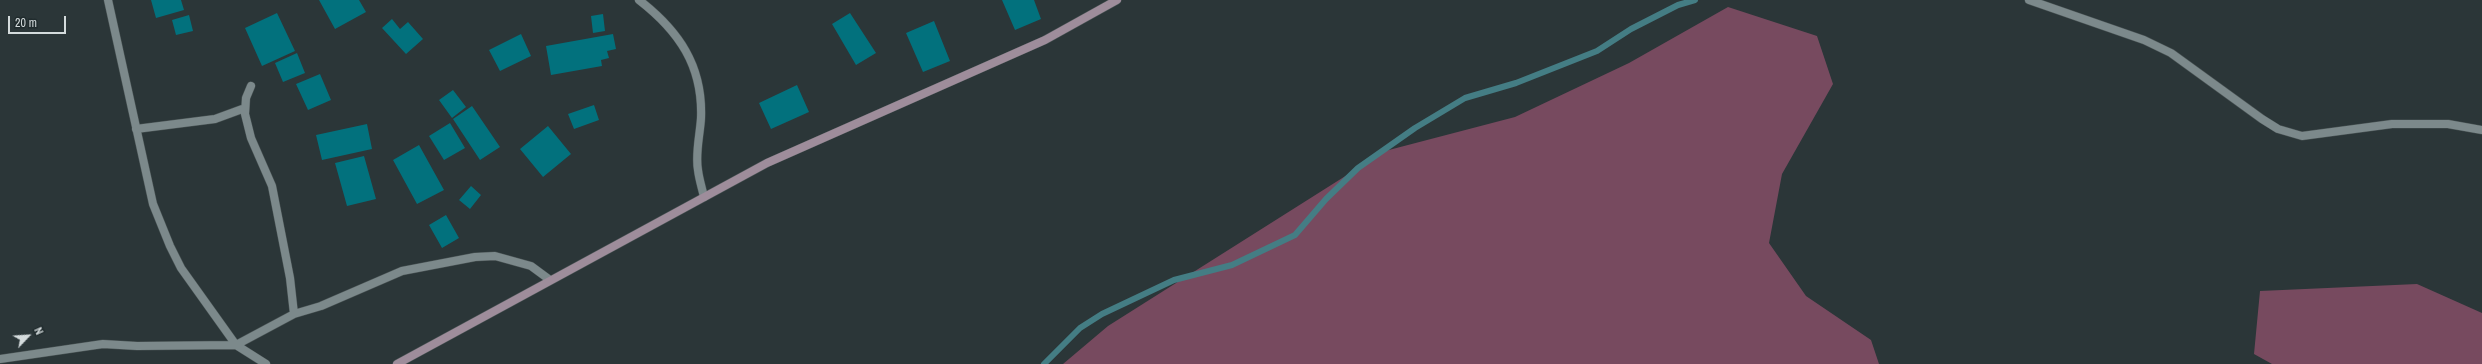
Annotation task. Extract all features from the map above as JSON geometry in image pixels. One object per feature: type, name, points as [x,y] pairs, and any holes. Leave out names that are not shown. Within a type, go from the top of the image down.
[{"type":"street","points":[[108,0],[153,204],[170,246],[181,268],[236,344],[266,364]]},
{"type":"street","points":[[638,0],[656,14],[686,48],[698,81],[701,117],[697,169],[704,197]]},
{"type":"street","points":[[397,364],[767,164],[1045,40],[1117,0]]},
{"type":"street","points":[[2029,0],[2144,40],[2171,53],[2262,119],[2278,129],[2302,136],[2392,124],[2448,124],[2482,130]]},
{"type":"street","points":[[251,86],[245,108],[251,138],[272,186],[290,278],[294,314]]},
{"type":"street","points":[[136,129],[215,119],[245,108]]},
{"type":"street","points":[[0,359],[103,344],[137,346],[236,344],[294,314],[402,271],[475,257],[495,256],[531,266],[550,280]]},
{"type":"shaded area","points":[[1728,7],[1817,36],[1833,84],[1782,174],[1769,243],[1806,296],[1871,340],[1879,364],[1063,364],[1108,326],[1385,151],[1515,117],[1629,63]]},
{"type":"shaded area","points":[[2417,284],[2482,313],[2482,364],[2272,364],[2254,354],[2260,291]]},
{"type":"building","points":[[151,0],[181,0],[184,10],[156,18]]},
{"type":"building","points":[[319,0],[359,0],[366,12],[335,29]]},
{"type":"building","points":[[1002,0],[1034,0],[1041,19],[1015,30]]},
{"type":"building","points":[[277,13],[295,51],[262,66],[245,28]]},
{"type":"building","points":[[850,13],[876,53],[856,65],[832,24]]},
{"type":"building","points":[[603,14],[605,31],[593,33],[591,16]]},
{"type":"building","points":[[189,15],[193,31],[176,35],[172,20]]},
{"type":"building","points":[[392,19],[400,29],[408,22],[423,39],[406,54],[382,28]]},
{"type":"building","points":[[934,21],[950,61],[923,72],[906,33]]},
{"type":"building","points":[[521,34],[531,56],[500,71],[489,50]]},
{"type":"building","points":[[613,34],[616,49],[607,51],[609,58],[601,60],[602,66],[551,75],[546,46]]},
{"type":"building","points":[[297,53],[305,73],[283,82],[275,63]]},
{"type":"building","points":[[320,74],[331,100],[308,110],[296,84]]},
{"type":"building","points":[[797,85],[809,112],[771,129],[759,103]]},
{"type":"building","points":[[453,90],[466,107],[452,118],[439,100]]},
{"type":"building","points":[[594,105],[599,120],[574,129],[568,114]]},
{"type":"building","points":[[472,106],[500,147],[480,160],[453,119]]},
{"type":"building","points":[[450,123],[465,148],[444,160],[429,136]]},
{"type":"building","points":[[367,124],[372,149],[322,160],[316,135]]},
{"type":"building","points":[[548,126],[571,154],[543,177],[520,149]]},
{"type":"building","points":[[419,145],[444,190],[417,204],[393,160]]},
{"type":"building","points":[[364,156],[376,199],[347,206],[335,163]]},
{"type":"building","points":[[471,186],[481,195],[470,209],[459,200]]},
{"type":"building","points":[[446,215],[459,238],[442,248],[429,225]]},
{"type":"waterway","points":[[1044,364],[1080,328],[1102,314],[1174,280],[1232,265],[1295,235],[1326,199],[1358,168],[1415,128],[1465,98],[1516,83],[1597,51],[1631,29],[1678,5],[1695,0]]}]
